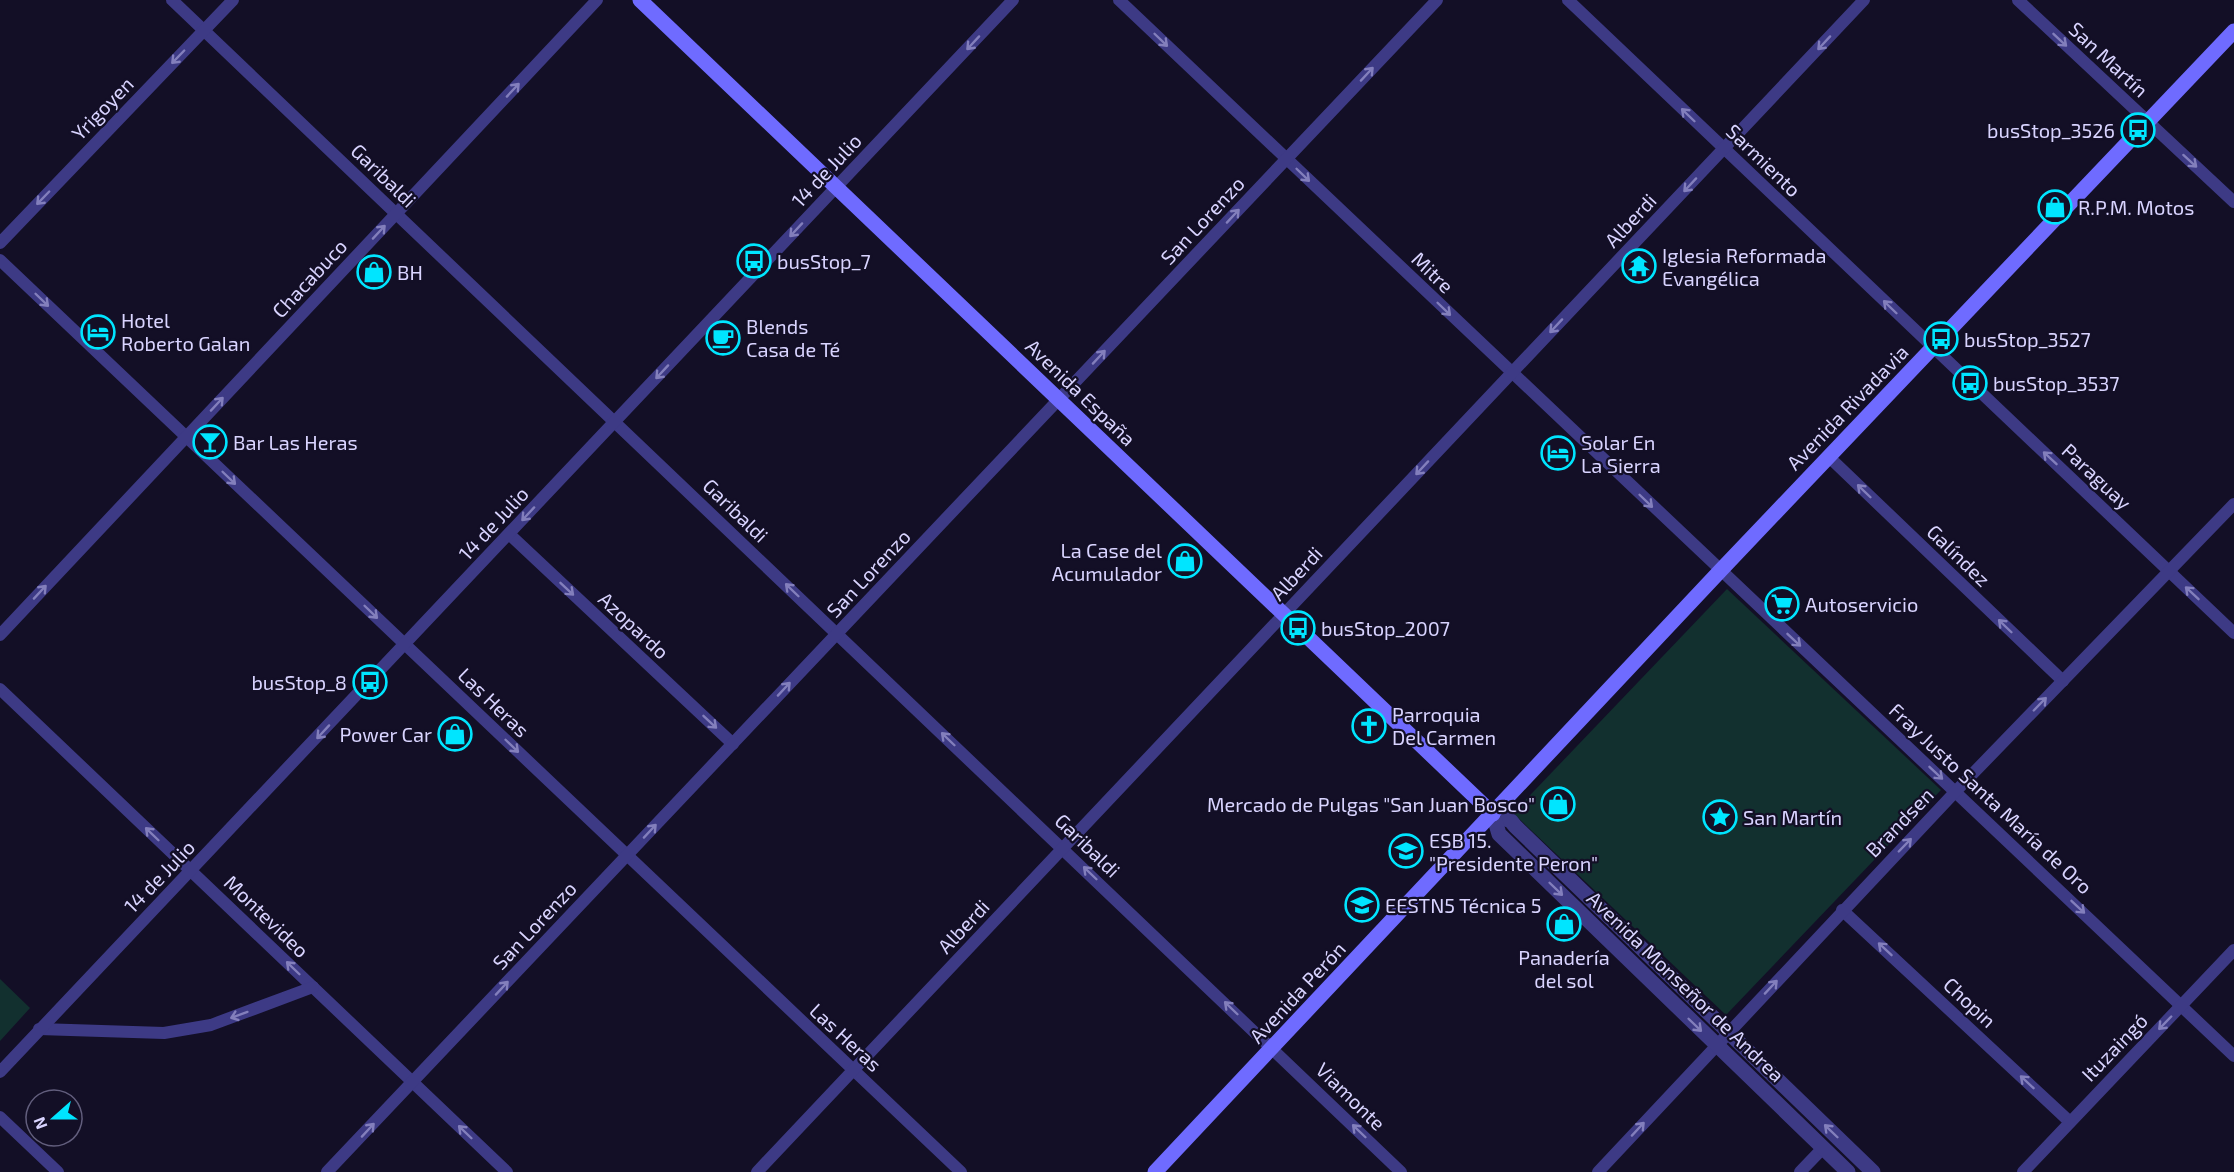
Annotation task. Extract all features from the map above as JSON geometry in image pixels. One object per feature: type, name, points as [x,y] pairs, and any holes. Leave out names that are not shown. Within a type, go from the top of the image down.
[{"type":"main road","name":"Avenida España","points":[[640,0],[1493,814]]},
{"type":"main road","name":"Avenida Rivadavia","points":[[1493,814],[1720,571],[2234,31]]},
{"type":"main road","name":"Avenida Perón","points":[[1155,1172],[1493,814]]},
{"type":"street","name":"Garibaldi","points":[[172,0],[1273,1048]]},
{"type":"street","name":"Yrigoyen","points":[[0,243],[233,0]]},
{"type":"street","name":"Chacabuco","points":[[0,635],[597,0]]},
{"type":"street","name":"14 de Julio","points":[[0,1072],[1013,0]]},
{"type":"street","name":"Mitre","points":[[1119,0],[1720,571]]},
{"type":"street","name":"San Lorenzo","points":[[327,1172],[1437,0]]},
{"type":"street","name":"Sarmiento","points":[[1568,0],[1933,348]]},
{"type":"street","name":"Alberdi","points":[[757,1172],[1864,0]]},
{"type":"street","name":"San Martín","points":[[2018,0],[2234,202]]},
{"type":"street","name":"Las Heras","points":[[0,260],[961,1172]]},
{"type":"street","name":"Paraguay","points":[[1933,348],[2234,633]]},
{"type":"street","name":"Galíndez","points":[[1828,457],[2063,681]]},
{"type":"street","name":"Brandsen","points":[[1598,1172],[1842,910],[2234,504]]},
{"type":"street","name":"Azopardo","points":[[509,534],[733,744]]},
{"type":"street","name":"Fray Justo Santa María de Oro","points":[[1720,571],[1956,791],[2234,1056]]},
{"type":"street","name":"Montevideo","points":[[0,689],[507,1172]]},
{"type":"street","name":"Avenida Monseñor de Andrea","points":[[1493,814],[1511,821],[1873,1172]]},
{"type":"street","name":"Avenida Monseñor de Andrea","points":[[1493,814],[1499,834],[1848,1172]]},
{"type":"street","name":"Chopin","points":[[1842,910],[2070,1122]]},
{"type":"street","name":"Ituzaingó","points":[[2023,1172],[2234,950]]},
{"type":"street","points":[[39,1029],[164,1033],[211,1025],[313,987]]},
{"type":"street","name":"Viamonte","points":[[1273,1048],[1401,1172]]},
{"type":"street","points":[[0,1117],[58,1172]]},
{"type":"street","points":[[1800,1172],[1823,1148]]},
{"type":"green space","points":[[1727,589],[1941,790],[1726,1015],[1513,813]]},
{"type":"green space","points":[[0,979],[30,1008],[0,1041]]},
{"type":"place","name":"busStop_3526","points":[[2138,130]]},
{"type":"place","name":"R.P.M. Motos","points":[[2055,207]]},
{"type":"place","name":"busStop_7","points":[[754,261]]},
{"type":"place","name":"Iglesia Reformada Evangélica","points":[[1639,266]]},
{"type":"place","name":"BH","points":[[374,272]]},
{"type":"place","name":"Hotel Roberto Galan","points":[[98,332]]},
{"type":"place","name":"Blends Casa de Té","points":[[723,338]]},
{"type":"place","name":"busStop_3527","points":[[1941,339]]},
{"type":"place","name":"busStop_3537","points":[[1970,383]]},
{"type":"place","name":"Bar Las Heras","points":[[210,442]]},
{"type":"place","name":"Solar En La Sierra","points":[[1558,453]]},
{"type":"place","name":"La Case del Acumulador","points":[[1185,561]]},
{"type":"place","name":"Autoservicio","points":[[1782,604]]},
{"type":"place","name":"busStop_2007","points":[[1298,628]]},
{"type":"place","name":"busStop_8","points":[[370,682]]},
{"type":"place","name":"Parroquia Del Carmen","points":[[1369,726]]},
{"type":"place","name":"Power Car","points":[[455,734]]},
{"type":"place","name":"Mercado de Pulgas \"San Juan Bosco\"","points":[[1558,804]]},
{"type":"place","name":"San Martín","points":[[1720,817]]},
{"type":"place","name":"ESB 15. \"Presidente Peron\"","points":[[1406,851]]},
{"type":"place","name":"EESTN5 Técnica 5","points":[[1362,905]]},
{"type":"place","name":"Panadería del sol","points":[[1564,924]]}]
